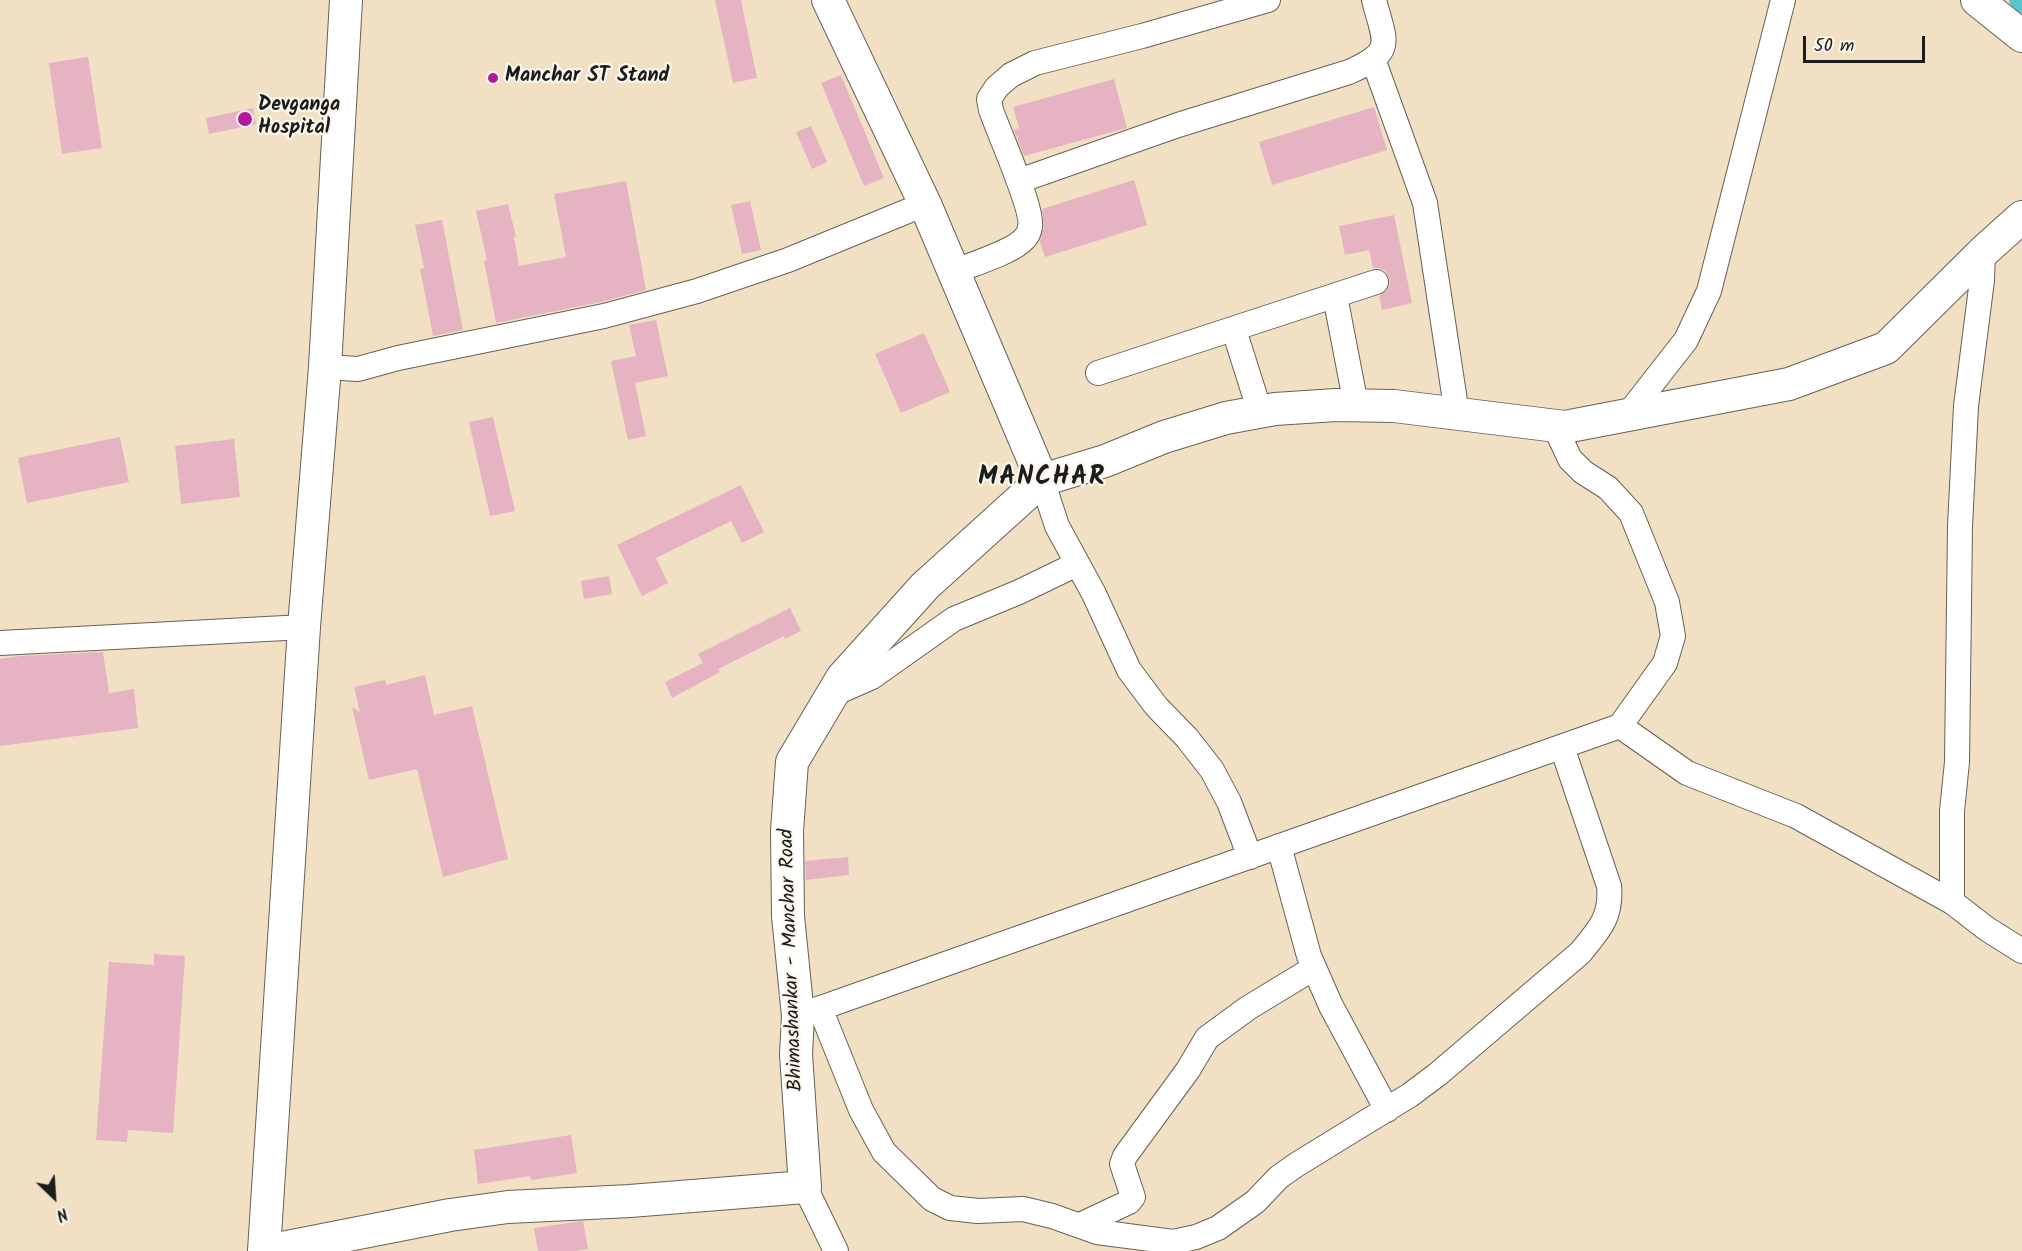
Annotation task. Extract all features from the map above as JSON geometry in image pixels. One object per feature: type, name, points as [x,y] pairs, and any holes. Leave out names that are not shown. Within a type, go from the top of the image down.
[{"type":"main road","points":[[346,0],[325,366],[304,627],[265,1251],[440,1217],[508,1207],[630,1201],[805,1187]]},
{"type":"main road","points":[[828,0],[925,204],[1042,480]]},
{"type":"main road","points":[[1977,0],[2022,36]]},
{"type":"main road","name":"Bhimashankar - Manchar Road","points":[[805,1187],[796,1054],[809,1012],[788,916],[787,831],[792,762],[842,678],[925,586],[1042,480],[1105,461],[1164,437],[1226,418],[1260,412],[1326,406],[1394,406],[1564,427],[1789,384],[1886,348],[1983,252],[2022,217]]},
{"type":"street","points":[[953,272],[1010,248],[1025,239],[1031,226],[1019,181],[991,110],[989,99],[997,87],[1011,75],[1035,63],[1142,36],[1268,0]]},
{"type":"street","points":[[1019,181],[1178,125],[1349,72],[1367,64],[1381,53],[1384,42],[1374,0]]},
{"type":"street","points":[[1644,410],[1686,340],[1709,291],[1783,0]]},
{"type":"street","points":[[1373,59],[1425,203],[1457,414]]},
{"type":"street","points":[[325,366],[358,369],[398,358],[604,316],[698,291],[788,260],[925,204]]},
{"type":"street","points":[[1952,902],[1952,811],[1957,762],[1960,526],[1966,406],[1982,280],[1983,252]]},
{"type":"street","points":[[1098,373],[1376,282]]},
{"type":"street","points":[[1335,296],[1356,405]]},
{"type":"street","points":[[1234,330],[1260,412]]},
{"type":"street","points":[[1554,425],[1570,459],[1583,472],[1608,488],[1631,513],[1667,602],[1673,636],[1665,663],[1620,726],[809,1012],[884,1152],[932,1199],[950,1208],[978,1211],[1023,1209],[1052,1216],[1097,1232],[1173,1242],[1196,1237],[1234,1218],[1255,1202],[1279,1177],[1387,1110],[1438,1074],[1580,953],[1597,933],[1607,917],[1611,902],[1609,886],[1562,747]]},
{"type":"street","points":[[1042,480],[1057,526],[1094,594],[1129,670],[1156,706],[1187,738],[1212,770],[1229,802],[1250,857]]},
{"type":"street","points":[[830,696],[872,677],[954,619],[1019,592],[1077,564]]},
{"type":"street","points":[[0,643],[304,627]]},
{"type":"street","points":[[1620,726],[1687,773],[1786,812],[1952,902],[1987,929],[2022,951]]},
{"type":"street","points":[[1279,846],[1309,956],[1331,1006],[1387,1110]]},
{"type":"street","points":[[1080,1226],[1129,1202],[1133,1197],[1132,1188],[1122,1164],[1125,1155],[1188,1070],[1207,1038],[1248,1008],[1314,968]]},
{"type":"street","points":[[805,1187],[836,1251]]},
{"type":"building","points":[[715,0],[741,0],[757,78],[733,83]]},
{"type":"building","points":[[88,57],[102,148],[62,154],[49,63]]},
{"type":"building","points":[[841,75],[884,178],[864,186],[821,83]]},
{"type":"building","points":[[1114,79],[1127,128],[1024,156],[1014,130],[1019,128],[1013,107]]},
{"type":"building","points":[[1374,107],[1387,150],[1272,185],[1259,142]]},
{"type":"building","points":[[253,108],[256,124],[209,134],[206,118]]},
{"type":"building","points":[[811,126],[827,162],[812,169],[796,132]]},
{"type":"building","points":[[1134,180],[1147,225],[1045,257],[1040,242],[1044,228],[1042,209]]},
{"type":"building","points":[[626,181],[646,290],[601,302],[496,323],[484,261],[487,260],[476,211],[508,204],[516,237],[514,237],[519,266],[566,257],[554,194]]},
{"type":"building","points":[[750,201],[761,250],[742,254],[731,205]]},
{"type":"building","points":[[1394,215],[1412,303],[1382,310],[1379,296],[1387,291],[1390,284],[1389,277],[1385,271],[1373,268],[1369,250],[1345,255],[1339,226]]},
{"type":"building","points":[[442,220],[463,330],[433,336],[420,269],[424,268],[415,225]]},
{"type":"building","points":[[656,320],[668,376],[635,383],[646,436],[628,440],[611,361],[636,356],[629,325]]},
{"type":"building","points":[[924,333],[950,392],[901,413],[875,354]]},
{"type":"building","points":[[493,417],[515,511],[490,516],[469,422]]},
{"type":"building","points":[[120,437],[129,482],[27,503],[18,458]]},
{"type":"building","points":[[234,439],[240,497],[181,504],[175,446]]},
{"type":"building","points":[[741,485],[764,532],[742,543],[731,521],[656,558],[668,583],[642,596],[617,545]]},
{"type":"building","points":[[609,576],[612,594],[584,599],[581,581]]},
{"type":"building","points":[[790,608],[801,631],[785,639],[784,636],[718,669],[720,672],[672,698],[665,682],[703,663],[698,654]]},
{"type":"building","points":[[103,652],[109,693],[134,689],[138,728],[0,746],[0,659]]},
{"type":"building","points":[[425,675],[434,715],[472,706],[508,859],[443,877],[417,769],[369,780],[352,707],[360,712],[354,687],[385,680],[386,685]]},
{"type":"building","points":[[848,857],[849,875],[806,880],[805,861]]},
{"type":"building","points":[[154,954],[185,956],[173,1133],[128,1130],[127,1142],[96,1140],[109,962],[154,965]]},
{"type":"building","points":[[571,1135],[577,1173],[531,1180],[530,1176],[478,1184],[474,1150]]},
{"type":"building","points":[[583,1221],[588,1249],[538,1251],[534,1228]]},
{"type":"waterway","points":[[2017,0],[2022,5]]},
{"type":"place","name":"Manchar ST Stand","points":[[493,78]]},
{"type":"place","name":"Devganga Hospital","points":[[245,119]]},
{"type":"district","name":"MANCHAR","points":[[1042,480]]}]
